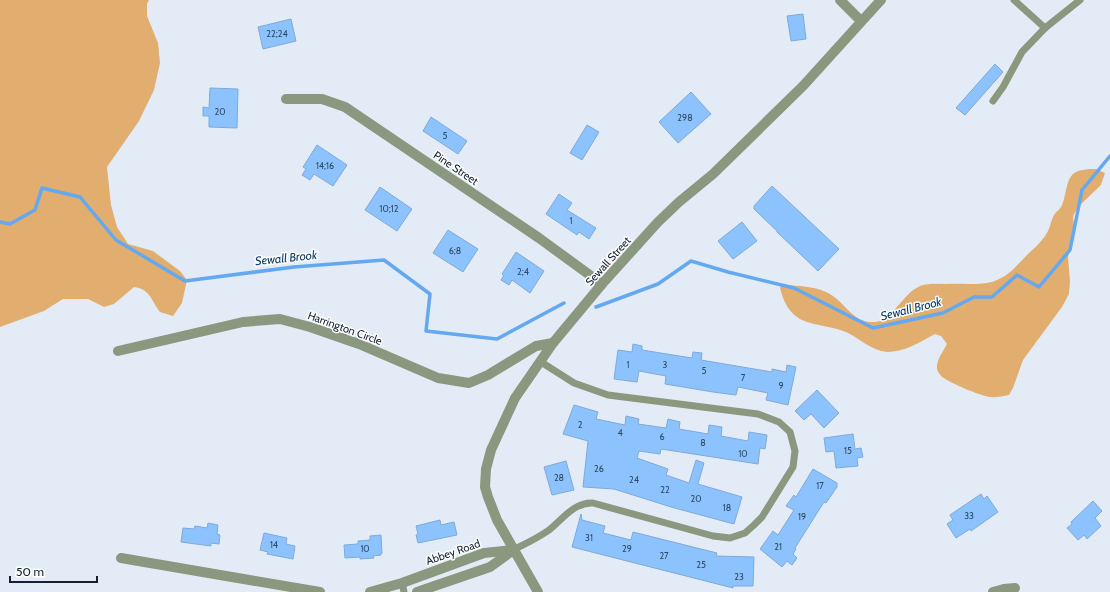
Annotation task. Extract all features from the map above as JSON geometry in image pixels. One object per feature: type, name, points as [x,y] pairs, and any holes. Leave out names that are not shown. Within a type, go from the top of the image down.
[{"type":"street","points":[[840,0],[861,21]]},
{"type":"street","name":"Sewall Street","points":[[538,592],[497,520],[488,497],[486,487],[486,469],[490,450],[514,399],[553,344],[602,284],[658,222],[679,202],[713,174],[803,86],[881,0]]},
{"type":"street","name":"Pine Street","points":[[286,99],[322,99],[345,106],[539,238],[602,284]]},
{"type":"street","name":"Harrington Circle","points":[[118,351],[243,322],[280,319],[310,327],[359,344],[438,378],[469,383],[488,375],[536,346],[553,344]]},
{"type":"street","points":[[417,592],[490,567],[514,550]]},
{"type":"street","name":"Abbey Road","points":[[370,592],[403,587],[484,553],[514,550]]},
{"type":"street","points":[[121,558],[320,592]]},
{"type":"street","points":[[993,592],[1004,588],[1014,588]]},
{"type":"lane","points":[[1014,0],[1045,28]]},
{"type":"lane","points":[[993,101],[1003,87],[1022,52],[1045,28],[1080,0]]},
{"type":"lane","points":[[514,550],[549,531],[576,506],[587,503],[593,503],[713,536],[730,538],[745,533],[762,517],[793,467],[795,451],[790,432],[779,422],[758,414],[608,395],[574,383],[541,362]]},
{"type":"lane","points":[[455,564],[460,577]]},
{"type":"shaded area","points":[[0,0],[149,0],[147,4],[147,16],[158,43],[160,63],[154,90],[139,121],[107,167],[111,205],[117,227],[128,244],[153,251],[180,271],[187,280],[182,303],[173,316],[160,312],[150,296],[144,290],[134,287],[114,304],[104,307],[88,299],[63,299],[44,311],[0,327]]},
{"type":"shaded area","points":[[1096,169],[1105,173],[1101,185],[1079,206],[1073,218],[1075,229],[1068,257],[1070,281],[1069,294],[1062,307],[1023,360],[1009,395],[995,397],[986,396],[958,386],[942,377],[937,370],[937,366],[947,344],[941,336],[935,334],[912,346],[894,352],[881,351],[871,347],[846,332],[801,320],[788,308],[784,300],[780,288],[781,286],[784,285],[816,289],[833,296],[854,316],[867,322],[876,322],[888,317],[908,295],[920,286],[926,284],[982,284],[995,281],[1012,270],[1044,237],[1049,229],[1054,215],[1062,205],[1067,184],[1073,174],[1081,170]]},
{"type":"building","points":[[803,14],[806,39],[791,41],[787,16]]},
{"type":"building","points":[[291,19],[296,41],[263,49],[258,27]]},
{"type":"building","points":[[995,64],[1003,72],[965,115],[956,108]]},
{"type":"building","points":[[210,88],[238,89],[237,128],[209,127],[209,116],[203,116],[203,107],[209,108]]},
{"type":"building","points":[[691,92],[711,114],[678,143],[659,122]]},
{"type":"building","points":[[431,117],[467,141],[458,154],[423,131]]},
{"type":"building","points":[[587,125],[599,132],[582,160],[570,153]]},
{"type":"building","points":[[317,145],[347,165],[333,186],[314,174],[310,180],[302,175],[306,169],[303,167]]},
{"type":"building","points":[[772,186],[839,249],[818,271],[754,209],[754,206]]},
{"type":"building","points":[[380,187],[412,209],[397,231],[365,210]]},
{"type":"building","points":[[559,194],[572,203],[567,210],[596,228],[589,239],[579,232],[577,235],[546,214]]},
{"type":"building","points":[[742,222],[757,241],[733,259],[718,241]]},
{"type":"building","points":[[448,230],[478,249],[463,272],[433,253]]},
{"type":"building","points":[[516,252],[544,271],[530,293],[512,280],[509,285],[501,280],[504,275],[502,274]]},
{"type":"building","points":[[633,344],[642,346],[642,350],[692,358],[693,352],[702,353],[701,360],[772,372],[772,369],[786,372],[787,365],[796,367],[788,405],[766,400],[768,393],[738,387],[736,395],[665,384],[666,376],[639,371],[637,382],[614,379],[618,350],[632,352]]},
{"type":"building","points":[[817,390],[839,413],[824,428],[811,414],[804,420],[795,411]]},
{"type":"building","points":[[574,405],[598,412],[596,419],[625,425],[626,416],[639,419],[638,424],[666,428],[668,419],[680,422],[679,429],[708,434],[709,425],[722,427],[721,436],[748,441],[749,432],[767,435],[765,449],[760,448],[758,464],[661,449],[660,454],[639,451],[637,458],[668,469],[666,475],[689,483],[696,460],[704,463],[698,484],[742,497],[734,524],[671,507],[614,489],[583,487],[588,441],[563,434]]},
{"type":"building","points":[[853,434],[855,449],[861,448],[863,457],[857,458],[858,466],[836,468],[834,451],[826,452],[824,438]]},
{"type":"building","points":[[566,461],[574,490],[552,495],[544,467]]},
{"type":"building","points":[[813,469],[837,483],[837,487],[826,503],[824,502],[795,548],[796,549],[793,554],[797,558],[792,565],[787,561],[782,567],[760,549],[773,531],[778,535],[794,510],[786,506],[794,495],[796,497]]},
{"type":"building","points":[[981,494],[984,499],[987,496],[998,512],[971,531],[970,529],[956,538],[947,524],[953,520],[950,515]]},
{"type":"building","points":[[1093,501],[1102,511],[1095,518],[1101,526],[1087,539],[1084,535],[1078,540],[1067,528],[1072,524],[1071,522]]},
{"type":"building","points":[[581,514],[582,520],[605,526],[603,533],[631,540],[633,532],[717,553],[716,556],[754,557],[753,586],[733,586],[733,588],[572,547]]},
{"type":"building","points":[[440,520],[441,525],[454,522],[457,535],[418,543],[416,526]]},
{"type":"building","points":[[208,523],[218,525],[217,534],[220,535],[219,544],[211,543],[211,546],[181,542],[183,528],[194,529],[195,526],[207,528]]},
{"type":"building","points":[[264,533],[287,538],[286,544],[295,546],[293,559],[267,554],[268,552],[260,550]]},
{"type":"building","points":[[381,535],[381,555],[373,556],[374,558],[345,558],[344,545],[358,544],[358,541],[370,540],[370,536]]},
{"type":"waterway","name":"Sewall Brook","points":[[596,307],[658,284],[691,261],[728,272],[794,288],[873,328],[943,313],[974,297],[992,297],[1017,275],[1039,287],[1070,250],[1082,190],[1110,156]]},
{"type":"waterway","name":"Sewall Brook","points":[[0,222],[10,224],[35,210],[42,188],[80,197],[116,240],[185,281],[294,267],[384,260],[430,294],[426,331],[497,339],[564,303]]}]
